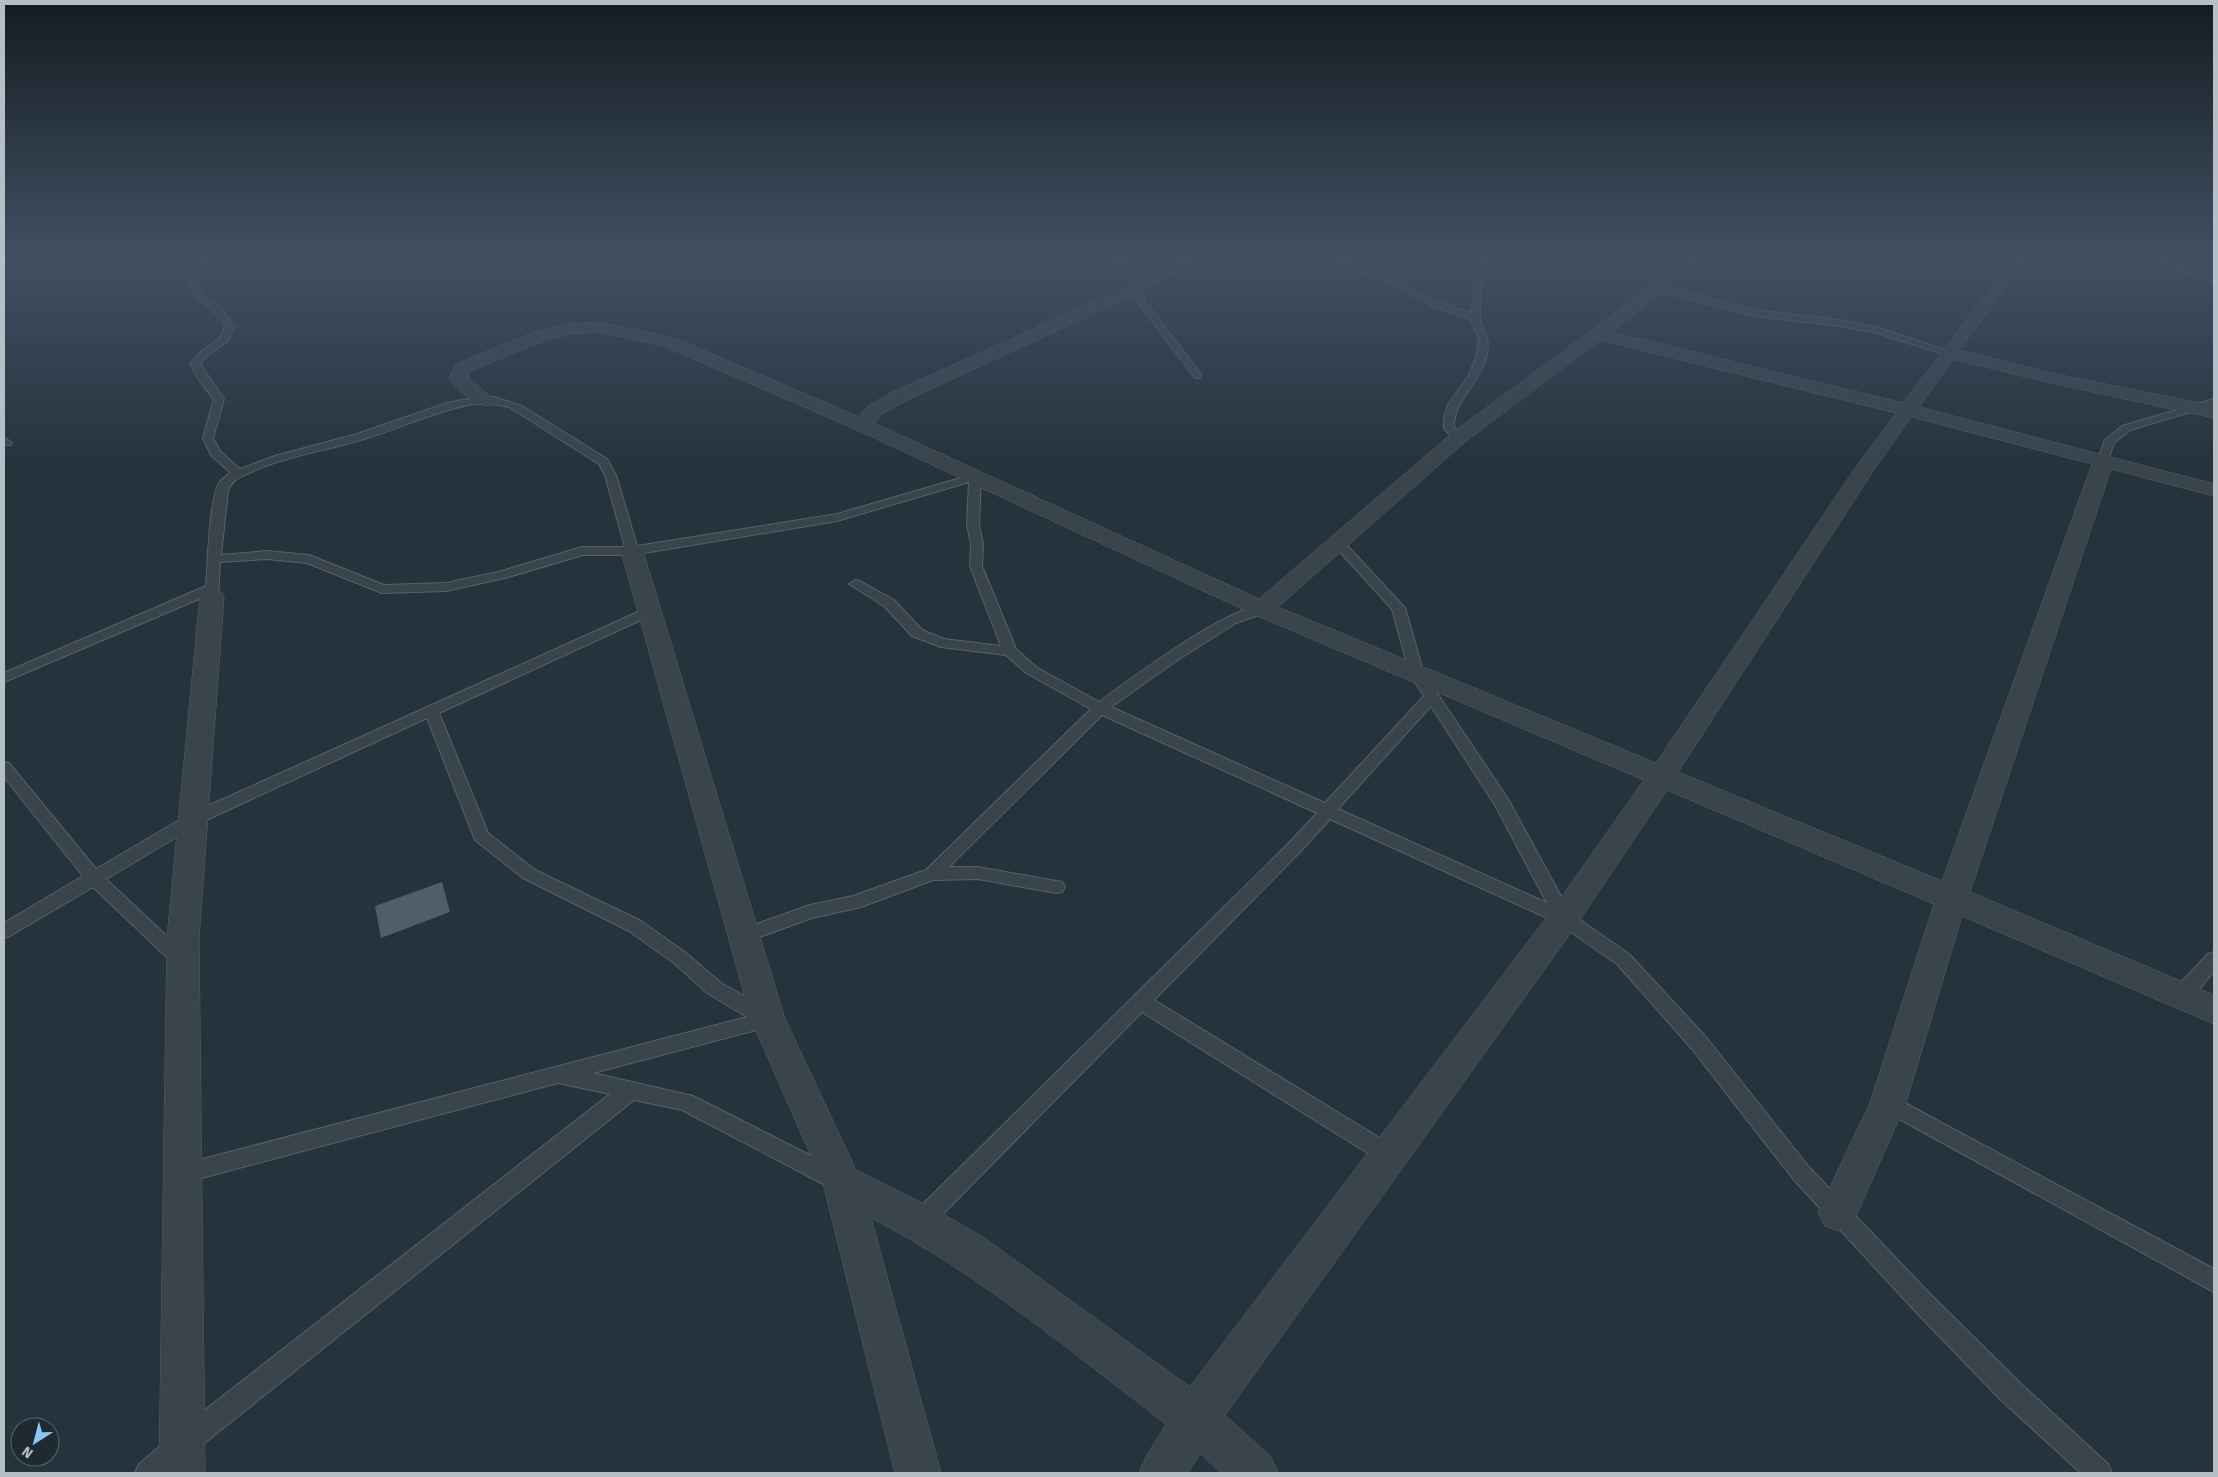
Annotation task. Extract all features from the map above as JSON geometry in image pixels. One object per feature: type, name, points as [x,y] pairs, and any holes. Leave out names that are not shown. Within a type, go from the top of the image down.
[{"type":"street","points":[[486,400],[458,378],[462,368],[540,336],[598,327],[669,342],[862,425],[1262,609],[1952,898],[2214,1010]]},
{"type":"street","points":[[862,425],[876,410],[900,396],[1053,327]]},
{"type":"street","points":[[1262,609],[1458,438],[1609,327]]},
{"type":"street","points":[[1162,1473],[1194,1418],[1564,918],[1866,468],[1969,327]]},
{"type":"street","points":[[1600,334],[1907,410],[2214,490]]},
{"type":"street","points":[[1949,353],[2051,378],[2214,412]]},
{"type":"street","points":[[1838,1212],[1888,1103],[1952,898],[2103,461]]},
{"type":"street","points":[[632,551],[768,1019],[842,1182],[918,1473]]},
{"type":"street","points":[[182,1459],[183,938],[212,592]]},
{"type":"street","points":[[842,1182],[920,1222],[969,1251],[1194,1418],[1255,1473]]},
{"type":"lane","points":[[230,327],[224,340],[206,352],[195,364],[206,383],[219,399],[208,438],[216,453],[238,473]]},
{"type":"lane","points":[[1161,327],[1198,376]]},
{"type":"lane","points":[[1458,438],[1449,428],[1449,418],[1453,405],[1474,375],[1481,358],[1484,339],[1479,327]]},
{"type":"lane","points":[[1859,327],[1876,330],[1949,353]]},
{"type":"lane","points":[[4,678],[212,592],[220,500],[225,483],[238,473],[313,449],[352,439],[465,402],[486,400],[511,404],[554,432],[581,446],[607,466],[632,551]]},
{"type":"lane","points":[[2103,461],[2109,442],[2126,428],[2214,402]]},
{"type":"lane","points":[[215,559],[267,555],[309,559],[382,589],[446,586],[500,575],[582,551],[632,551],[837,517],[975,477],[973,524],[977,544],[976,566],[1010,651],[1031,670],[1100,708],[1564,918],[1623,959],[1699,1043],[1801,1173],[1924,1304],[2010,1391],[2099,1473]]},
{"type":"lane","points":[[1338,542],[1398,608],[1417,674],[1502,803],[1564,918]]},
{"type":"lane","points":[[855,584],[889,603],[917,633],[941,643],[1010,651]]},
{"type":"lane","points":[[932,874],[1100,708],[1168,660],[1231,620],[1262,609]]},
{"type":"lane","points":[[4,931],[194,819],[649,611]]},
{"type":"lane","points":[[920,1222],[1294,848],[1432,696]]},
{"type":"lane","points":[[431,711],[481,836],[529,874],[635,926],[680,958],[714,988],[768,1019]]},
{"type":"lane","points":[[4,766],[94,878],[183,962]]},
{"type":"lane","points":[[743,936],[810,912],[855,902],[932,874],[978,873],[1056,887]]},
{"type":"lane","points":[[2180,996],[2214,959]]},
{"type":"lane","points":[[1141,1002],[1389,1155]]},
{"type":"lane","points":[[183,1173],[768,1019]]},
{"type":"lane","points":[[556,1075],[686,1102],[842,1182]]},
{"type":"lane","points":[[148,1473],[182,1459],[630,1090]]},
{"type":"lane","points":[[1888,1103],[2214,1281]]},
{"type":"building","points":[[442,882],[450,912],[381,938],[375,906]]}]
